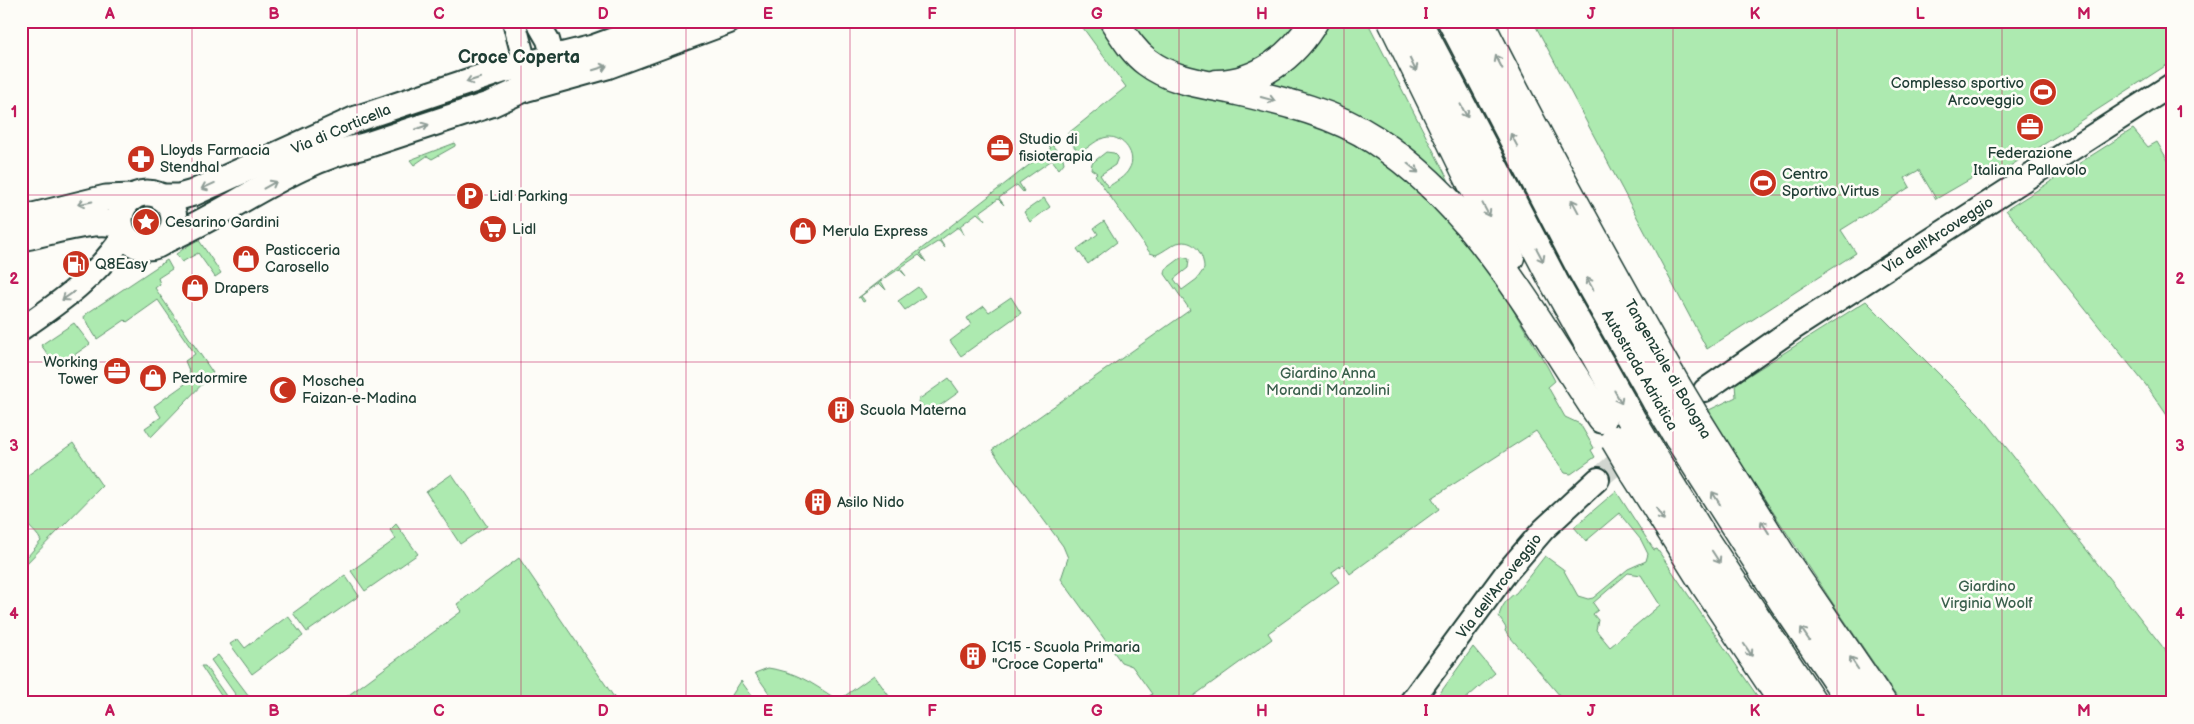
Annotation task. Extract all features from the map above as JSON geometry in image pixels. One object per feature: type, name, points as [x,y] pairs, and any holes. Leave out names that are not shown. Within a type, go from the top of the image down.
[{"type":"highway","points":[[1114,21],[1134,50],[1146,61],[1174,77],[1296,106],[1341,121],[1374,139],[1416,170],[1456,209],[1490,251],[1644,464],[1704,539],[1813,703]]},
{"type":"highway","points":[[1203,84],[1238,81],[1266,69],[1294,48],[1314,21]]},
{"type":"highway","points":[[1392,21],[1495,229],[1617,428]]},
{"type":"highway","name":"Autostrada Adriatica","points":[[1417,21],[1554,282],[1617,428]]},
{"type":"highway","name":"Autostrada Adriatica","points":[[1452,21],[1581,268],[1667,394],[1688,428],[1773,587],[1852,703]]},
{"type":"highway","name":"Tangenziale di Bologna","points":[[1479,21],[1590,234],[1667,394]]},
{"type":"highway","name":"Tangenziale di Bologna","points":[[1688,428],[1786,560],[1882,703]]},
{"type":"highway","points":[[1644,464],[1707,588],[1784,703]]},
{"type":"main road","name":"Via di Corticella","points":[[161,198],[174,198],[186,195],[356,120],[519,66],[593,48],[668,21]]},
{"type":"main road","name":"Via di Corticella","points":[[165,240],[300,170],[348,150],[536,86],[607,66],[728,21]]},
{"type":"main road","points":[[536,86],[549,77],[553,58]]},
{"type":"main road","points":[[509,96],[519,66]]},
{"type":"main road","points":[[21,219],[106,198],[133,197],[147,193],[161,198],[172,211],[172,228],[165,240],[154,246],[144,247],[132,243],[122,230],[120,217],[123,207],[133,197]]},
{"type":"main road","points":[[21,238],[92,224],[122,230]]},
{"type":"street","points":[[514,21],[522,52],[519,66]]},
{"type":"street","points":[[537,21],[548,40],[553,58]]},
{"type":"street","name":"Via dell'Arcoveggio","points":[[1705,390],[1794,328],[2173,84]]},
{"type":"street","points":[[92,224],[100,227],[108,237],[111,248],[110,256]]},
{"type":"street","points":[[21,329],[75,291],[110,256],[122,230]]},
{"type":"street","name":"Via dell'Arcoveggio","points":[[1410,703],[1506,573],[1543,530],[1598,479]]},
{"type":"green space","name":"Giardino Anna Morandi Manzolini","points":[[1078,21],[1104,21],[1112,36],[1324,124],[1406,173],[1485,264],[1555,381],[1548,387],[1565,417],[1580,424],[1594,448],[1591,450],[1595,457],[1571,474],[1565,473],[1536,431],[1432,498],[1439,509],[1350,574],[1343,564],[1332,572],[1339,582],[1268,633],[1272,639],[1184,703],[1140,703],[1152,694],[1132,666],[1121,662],[1061,579],[1068,558],[1063,546],[992,450],[1190,310],[1165,274],[1166,269],[1182,257],[1189,259],[1188,268],[1174,279],[1182,290],[1197,279],[1204,269],[1200,253],[1189,243],[1177,243],[1156,255],[1150,253],[1095,175],[1097,173],[1091,169],[1092,163],[1106,152],[1114,153],[1118,157],[1115,165],[1100,175],[1108,187],[1122,177],[1129,169],[1132,158],[1124,143],[1108,137],[1097,141],[1080,152],[1066,136],[1126,87]]},
{"type":"green space","points":[[1126,21],[1303,21],[1290,40],[1245,69],[1202,73],[1156,55]]},
{"type":"green space","points":[[1322,21],[1367,21],[1454,191],[1252,83]]},
{"type":"green space","name":"Centro Sportivo Virtus","points":[[1533,21],[2173,21],[2173,61],[2004,170],[1981,173],[1936,199],[1919,170],[1905,178],[1910,187],[1841,230],[1856,253],[1707,349]]},
{"type":"green space","points":[[2133,129],[2148,147],[2157,142],[2173,169],[2173,424],[2149,389],[2006,210]]},
{"type":"green space","points":[[455,143],[455,146],[432,159],[427,156],[414,165],[410,160]]},
{"type":"green space","points":[[1052,145],[1063,158],[1064,163],[1059,169],[1052,160],[1019,183],[1023,192],[1017,185],[999,198],[1004,205],[998,199],[980,212],[985,220],[977,213],[960,226],[964,235],[958,227],[940,240],[945,248],[939,241],[920,253],[926,262],[919,255],[900,268],[906,276],[899,269],[881,281],[886,290],[879,283],[861,296],[865,301],[863,302],[860,297],[858,298],[1051,148],[1049,146]]},
{"type":"green space","points":[[1044,198],[1050,207],[1030,222],[1024,212]]},
{"type":"green space","points":[[1104,221],[1117,242],[1088,264],[1077,249],[1098,234],[1094,228]]},
{"type":"green space","points":[[198,239],[221,273],[215,277],[198,253],[182,262],[176,254]]},
{"type":"green space","points":[[167,260],[172,269],[158,278],[160,284],[155,288],[213,373],[151,437],[145,428],[161,417],[154,406],[185,384],[190,373],[185,361],[195,354],[158,300],[127,322],[125,320],[97,339],[84,318],[86,314]]},
{"type":"green space","points":[[918,287],[925,296],[905,310],[898,301]]},
{"type":"green space","points":[[1011,297],[1021,313],[961,356],[950,341],[971,325],[967,318],[984,306],[989,312]]},
{"type":"green space","name":"Giardino Virginia Woolf","points":[[1866,301],[1984,419],[2173,660],[2173,703],[1901,703],[1832,602],[1707,411],[1736,397],[1735,384]]},
{"type":"green space","points":[[74,323],[90,344],[57,367],[41,345]]},
{"type":"green space","points":[[949,378],[959,392],[928,414],[918,400]]},
{"type":"green space","points":[[73,443],[102,486],[21,569],[21,564],[41,541],[28,525],[23,515],[21,480]]},
{"type":"green space","points":[[452,474],[487,526],[460,544],[426,492]]},
{"type":"green space","points":[[1616,491],[1654,550],[1657,549],[1762,703],[1566,703],[1505,631],[1506,628],[1499,617],[1503,607],[1545,556],[1563,569],[1578,596],[1588,599],[1593,598],[1628,569],[1646,561],[1648,554],[1641,540],[1619,513],[1586,541],[1574,527]],"holes":[[[1628,573],[1641,575],[1660,605],[1610,647],[1596,630],[1598,620],[1593,614],[1598,610],[1593,603]]]},
{"type":"green space","points":[[396,524],[418,554],[365,591],[351,571],[396,539],[390,530]]},
{"type":"green space","points":[[519,558],[618,703],[338,703],[462,611],[457,604]]},
{"type":"green space","points":[[345,575],[359,596],[307,632],[293,613]]},
{"type":"green space","points":[[288,616],[303,636],[252,674],[230,644],[238,639],[245,648]]},
{"type":"green space","points":[[1473,647],[1495,673],[1461,703],[1433,703]]},
{"type":"green space","points":[[218,655],[249,696],[240,701],[211,660]]},
{"type":"green space","points":[[201,666],[205,666],[231,703],[226,703]]},
{"type":"green space","points":[[768,668],[795,675],[833,697],[825,703],[776,703],[755,673]]},
{"type":"green space","points":[[874,675],[894,703],[835,703]]},
{"type":"green space","points":[[741,681],[757,703],[727,703]]},
{"type":"tunnel","points":[[1598,479],[1681,408]]},
{"type":"place","name":"Complesso sportivo Arcoveggio","points":[[2043,92]]},
{"type":"place","name":"Federazione Italiana Pallavolo","points":[[2030,127]]},
{"type":"place","name":"Studio di fisioterapia","points":[[1000,148]]},
{"type":"place","name":"Lloyds Farmacia Stendhal","points":[[141,159]]},
{"type":"place","name":"Centro Sportivo Virtus","points":[[1763,183]]},
{"type":"place","name":"Lidl Parking","points":[[470,196]]},
{"type":"place","name":"Cesarino Gardini","points":[[146,222]]},
{"type":"place","name":"Lidl","points":[[493,229]]},
{"type":"place","name":"Merula Express","points":[[803,231]]},
{"type":"place","name":"Pasticceria Carosello","points":[[246,259]]},
{"type":"place","name":"Q8Easy","points":[[76,264]]},
{"type":"place","name":"Drapers","points":[[195,288]]},
{"type":"place","name":"Working Tower","points":[[117,371]]},
{"type":"place","name":"Perdormire","points":[[153,378]]},
{"type":"place","name":"Moschea Faizan-e-Madina","points":[[283,390]]},
{"type":"place","name":"Scuola Materna","points":[[841,410]]},
{"type":"place","name":"Asilo Nido","points":[[818,502]]},
{"type":"place","name":"IC15 - Scuola Primaria \"Croce Coperta\"","points":[[973,656]]},
{"type":"district","name":"Croce Coperta","points":[[519,57]]}]
